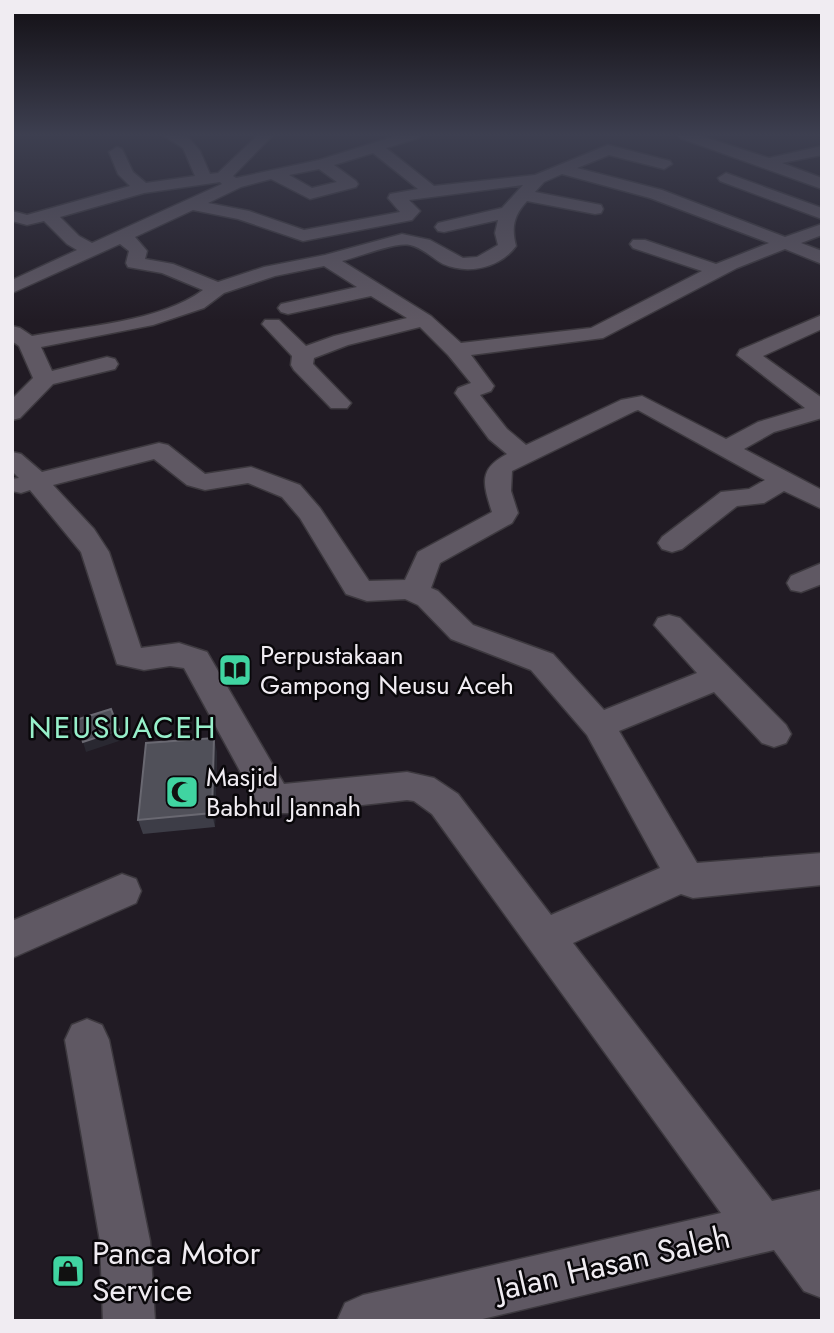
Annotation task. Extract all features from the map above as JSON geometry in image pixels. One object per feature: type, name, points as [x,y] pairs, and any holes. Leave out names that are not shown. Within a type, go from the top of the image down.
[{"type":"street","points":[[12,216],[27,220],[110,197]]},
{"type":"street","points":[[12,286],[122,237],[202,197]]},
{"type":"street","points":[[191,204],[243,215],[303,236],[406,216],[411,211],[396,198],[400,197]]},
{"type":"street","points":[[45,379],[20,337],[146,321],[197,304],[217,289],[271,271],[327,260],[407,238],[457,264],[472,265],[507,246],[505,221],[508,212],[520,197]]},
{"type":"street","points":[[534,197],[595,209]]},
{"type":"street","points":[[665,197],[822,258]]},
{"type":"street","points":[[777,197],[822,214]]},
{"type":"street","points":[[444,227],[508,212]]},
{"type":"street","points":[[48,215],[73,240],[92,251]]},
{"type":"street","points":[[456,350],[596,334],[717,271],[822,229]]},
{"type":"street","points":[[122,237],[134,244],[138,251],[135,263],[166,268],[217,289]]},
{"type":"street","points":[[639,244],[717,271]]},
{"type":"street","points":[[327,260],[424,320],[456,350],[482,382],[482,386],[466,393],[498,434],[524,455]]},
{"type":"street","points":[[288,308],[376,289]]},
{"type":"street","points":[[303,355],[323,345],[424,320]]},
{"type":"street","points":[[822,321],[748,355],[822,410]]},
{"type":"street","points":[[272,324],[303,355]]},
{"type":"street","points":[[303,355],[302,365],[339,404]]},
{"type":"street","points":[[12,413],[45,379],[107,364]]},
{"type":"street","points":[[415,592],[428,558],[503,517],[505,513],[498,491],[500,468],[636,403],[648,404],[822,501]]},
{"type":"street","points":[[726,449],[766,427],[822,410]]},
{"type":"street","points":[[21,476],[159,450],[196,481],[237,475],[259,477],[281,485],[300,499],[356,587],[367,591],[406,589],[415,592],[428,598],[462,632],[542,662],[599,726],[684,875],[693,882],[822,869]]},
{"type":"street","points":[[21,476],[84,535],[95,552],[128,656],[137,660],[182,653],[196,660],[271,794],[279,799],[291,799],[407,786],[422,788],[435,794],[544,937],[789,1222],[822,1273]]},
{"type":"street","points":[[672,543],[730,498],[755,497],[785,480]]},
{"type":"street","points":[[669,625],[774,734]]},
{"type":"street","points":[[599,726],[719,677]]},
{"type":"street","points":[[544,937],[684,875]]},
{"type":"street","points":[[12,940],[122,891]]},
{"type":"street","points":[[87,1040],[125,1241],[129,1321]]},
{"type":"street","name":"Jalan Hasan Saleh","points":[[363,1321],[789,1222]]},
{"type":"building","points":[[111,709],[119,730],[83,742],[76,720]]},
{"type":"building","name":"Masjid Babhul Jannah","points":[[214,738],[212,813],[138,820],[146,743]]},
{"type":"place","name":"Perpustakaan Gampong Neusu Aceh","points":[[235,670]]},
{"type":"place","name":"Masjid Babhul Jannah","points":[[182,792]]},
{"type":"place","name":"Panca Motor Service","points":[[68,1271]]},
{"type":"district","name":"NEUSUACEH","points":[[123,727]]}]
